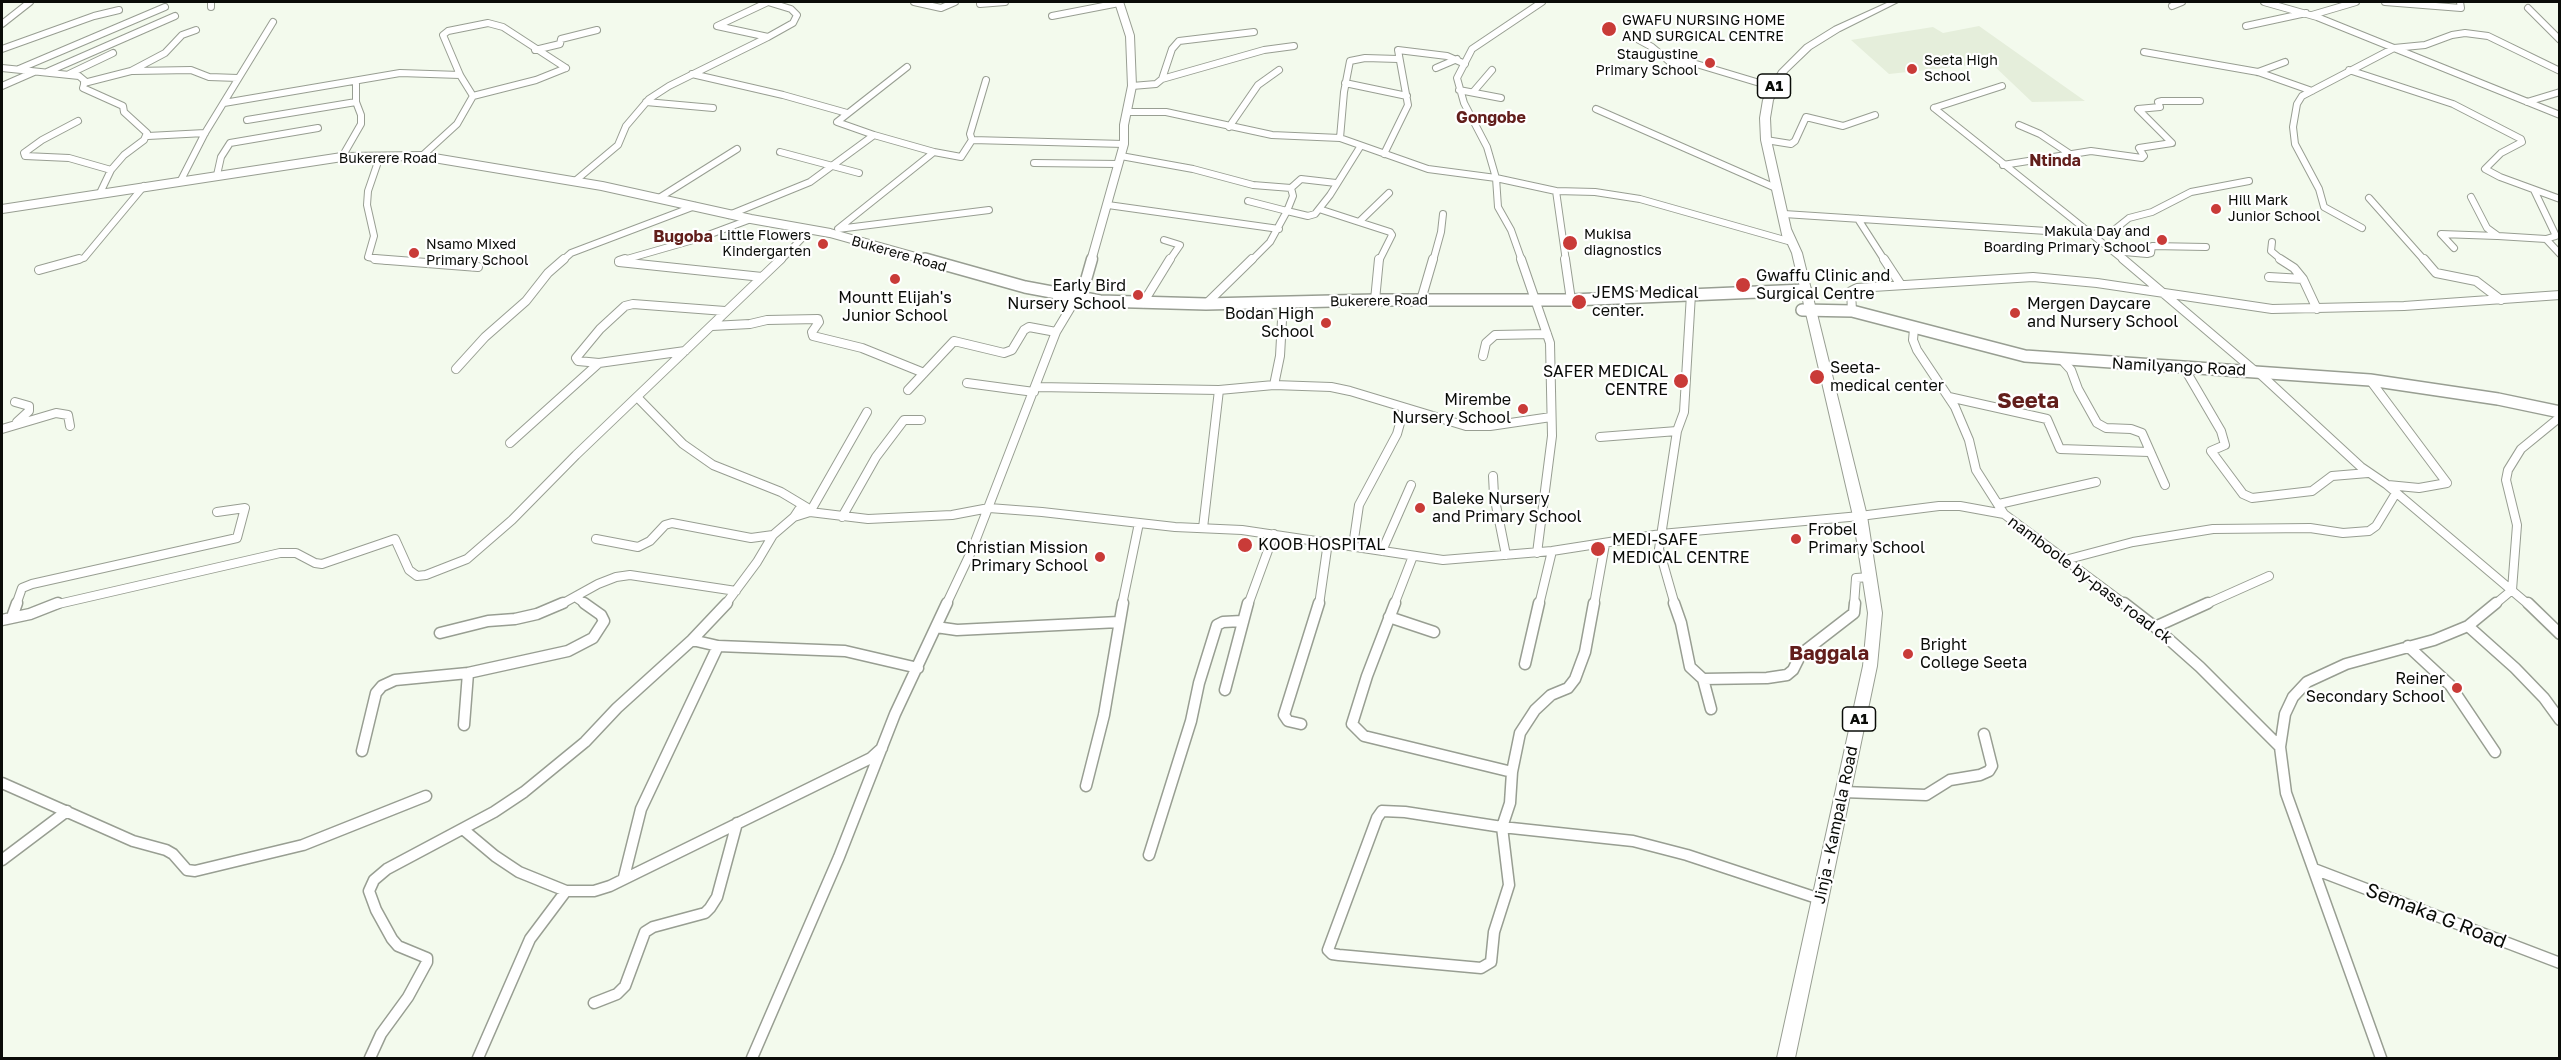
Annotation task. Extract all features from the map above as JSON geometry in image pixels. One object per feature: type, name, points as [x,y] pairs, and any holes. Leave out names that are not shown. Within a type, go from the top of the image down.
[{"type":"highway","name":"Jinja - Kampala Road","points":[[1786,1059],[1870,666],[1875,613],[1860,516],[1828,379],[1815,361],[1806,310],[1766,140],[1765,118],[1768,99],[1773,87],[1783,71],[1808,47],[1837,29],[1894,2]]},
{"type":"main road","name":"Bukerere Road","points":[[2,209],[342,157],[422,156],[575,181],[809,231],[834,231],[983,277],[1077,297],[1143,303],[1206,304],[1375,300],[1571,300],[1801,290]]},
{"type":"main road","name":"Namilyango Road","points":[[1806,310],[1852,311],[2007,353],[2062,360],[2183,366],[2370,380],[2498,399],[2559,414]]},
{"type":"street","points":[[2,24],[30,2]]},
{"type":"street","points":[[575,181],[618,145],[626,126],[646,102],[669,86],[768,37],[796,19],[797,15],[792,9],[768,2],[717,26],[768,37]]},
{"type":"street","points":[[914,2],[941,8],[955,2]]},
{"type":"street","points":[[980,4],[1005,2]]},
{"type":"street","points":[[752,1059],[823,896],[896,714],[989,508],[1056,332],[1084,287],[1108,205],[1124,144],[1124,125],[1132,86],[1130,36],[1119,2],[1052,16]]},
{"type":"street","points":[[1537,553],[1549,473],[1550,343],[1511,230],[1498,207],[1496,178],[1487,147],[1460,90],[1457,78],[1465,64],[1466,57],[1476,46],[1542,2]]},
{"type":"street","points":[[2172,6],[2182,2]]},
{"type":"street","points":[[2264,2],[2309,14],[2559,115]]},
{"type":"street","points":[[2246,26],[2356,2]]},
{"type":"street","points":[[2385,2],[2461,8],[2460,2]]},
{"type":"street","points":[[19,69],[124,22],[165,7]]},
{"type":"street","points":[[2528,8],[2559,40]]},
{"type":"street","points":[[2,49],[85,19],[119,10]]},
{"type":"street","points":[[46,72],[175,16]]},
{"type":"street","points":[[181,180],[205,133],[273,22]]},
{"type":"street","points":[[422,156],[457,124],[473,96],[460,75],[443,35],[452,29],[494,24],[507,29],[566,69],[536,80],[473,96]]},
{"type":"street","points":[[131,71],[165,53],[182,35],[196,30]]},
{"type":"street","points":[[535,50],[560,44],[561,39],[597,30]]},
{"type":"street","points":[[1162,79],[1172,50],[1179,41],[1254,32]]},
{"type":"street","points":[[2362,228],[2324,207],[2319,189],[2295,144],[2293,127],[2297,104],[2302,96],[2394,48],[2425,45],[2452,35],[2465,33],[2488,36],[2559,71]]},
{"type":"street","points":[[1630,36],[1652,47],[1671,63],[1693,63],[1773,87]]},
{"type":"street","points":[[1132,86],[1154,85],[1162,79],[1264,50],[1294,46]]},
{"type":"street","points":[[1384,154],[1408,105],[1398,51],[1457,59],[1465,64]]},
{"type":"street","points":[[2144,52],[2258,72],[2312,91]]},
{"type":"street","points":[[69,75],[113,53]]},
{"type":"street","points":[[1340,138],[1345,83],[1352,60],[1379,57],[1398,59]]},
{"type":"street","points":[[1436,68],[1457,59]]},
{"type":"street","points":[[2258,72],[2285,62]]},
{"type":"street","points":[[2550,68],[2559,66]]},
{"type":"street","points":[[907,67],[847,113],[838,123],[961,158],[972,140],[970,134],[986,80]]},
{"type":"street","points":[[2,68],[79,76],[84,79],[83,88],[123,106],[124,112],[148,136]]},
{"type":"street","points":[[84,83],[131,71],[190,70],[209,77],[238,78]]},
{"type":"street","points":[[1229,127],[1258,86],[1279,70]]},
{"type":"street","points":[[1474,91],[1492,70]]},
{"type":"street","points":[[2349,70],[2453,104],[2521,139],[2522,142],[2501,153],[2485,169],[2559,200]]},
{"type":"street","points":[[2,86],[37,71]]},
{"type":"street","points":[[224,103],[399,73],[460,75]]},
{"type":"street","points":[[692,74],[783,95],[847,113]]},
{"type":"street","points":[[342,157],[361,124],[362,115],[356,102],[356,82]]},
{"type":"street","points":[[1345,83],[1407,96]]},
{"type":"street","points":[[2002,86],[1934,108],[2002,165],[2093,234],[2167,295],[2257,371],[2299,412],[2368,472],[2386,484],[2516,593],[2559,634]]},
{"type":"street","points":[[1460,90],[1501,98]]},
{"type":"street","points":[[2527,102],[2559,92]]},
{"type":"street","points":[[2002,165],[2095,151],[2142,158],[2144,156],[2139,148],[2172,143],[2138,109],[2160,107],[2158,102],[2162,101],[2199,101]]},
{"type":"street","points":[[247,120],[356,102]]},
{"type":"street","points":[[646,102],[713,108]]},
{"type":"street","points":[[1596,109],[1778,189]]},
{"type":"street","points":[[1127,112],[1166,112],[1272,135],[1340,138],[1360,147],[1428,169],[1496,178],[1556,191],[1595,192],[1640,199],[1788,236]]},
{"type":"street","points":[[1766,140],[1791,144],[1795,141],[1806,117],[1843,126],[1875,115]]},
{"type":"street","points":[[78,121],[42,140],[24,153],[25,156],[69,158],[95,168],[111,170]]},
{"type":"street","points":[[2019,125],[2040,134],[2070,154]]},
{"type":"street","points":[[217,175],[221,157],[233,142],[318,128]]},
{"type":"street","points":[[99,193],[111,170],[124,155],[148,136],[205,133]]},
{"type":"street","points":[[729,215],[800,187],[834,166],[874,135]]},
{"type":"street","points":[[972,140],[1124,144]]},
{"type":"street","points":[[1248,201],[1308,216],[1315,214],[1360,147]]},
{"type":"street","points":[[659,198],[737,149]]},
{"type":"street","points":[[780,152],[860,173]]},
{"type":"street","points":[[834,231],[918,167],[934,152]]},
{"type":"street","points":[[380,156],[368,191],[367,211],[374,236],[368,256],[376,260],[478,267]]},
{"type":"street","points":[[1034,163],[1120,160],[1203,171],[1253,185],[1291,188]]},
{"type":"street","points":[[1206,304],[1270,242],[1287,211],[1293,196],[1291,188],[1294,183],[1301,179],[1336,183]]},
{"type":"street","points":[[1784,214],[2093,234],[2114,230],[2129,218],[2152,212],[2191,192],[2249,181]]},
{"type":"street","points":[[39,270],[84,258],[144,186]]},
{"type":"street","points":[[2454,248],[2441,234],[2546,239],[2556,236],[2534,190]]},
{"type":"street","points":[[1556,191],[1571,300]]},
{"type":"street","points":[[1359,222],[1389,193]]},
{"type":"street","points":[[2471,196],[2487,228],[2498,236]]},
{"type":"street","points":[[2369,198],[2436,273],[2447,278],[2472,279],[2501,300]]},
{"type":"street","points":[[1108,205],[1279,229]]},
{"type":"street","points":[[456,369],[485,336],[526,301],[548,273],[565,258],[578,250],[695,206]]},
{"type":"street","points":[[1319,209],[1390,232],[1392,236],[1379,260],[1375,300]]},
{"type":"street","points":[[834,231],[989,210]]},
{"type":"street","points":[[1421,300],[1438,244],[1443,214]]},
{"type":"street","points":[[751,219],[700,238],[642,253],[618,262],[762,277]]},
{"type":"street","points":[[1858,219],[1901,285]]},
{"type":"street","points":[[2,620],[62,602],[280,553],[296,553],[315,563],[322,564],[395,539],[409,570],[417,576],[458,564],[478,551],[719,320],[725,311],[745,296],[809,231]]},
{"type":"street","points":[[2546,239],[2559,254]]},
{"type":"street","points":[[1143,303],[1160,273],[1180,245],[1164,240]]},
{"type":"street","points":[[2272,242],[2271,251],[2294,268],[2303,279],[2317,309]]},
{"type":"street","points":[[2112,251],[2147,254],[2151,253],[2152,246],[2206,247]]},
{"type":"street","points":[[1852,311],[1851,295],[1854,290],[2040,277],[2097,283],[2247,307],[2317,309],[2559,295]]},
{"type":"street","points":[[2269,278],[2303,279]]},
{"type":"street","points":[[1691,294],[1684,412],[1677,431],[1659,549],[1668,586],[1682,623],[1690,667],[1703,679],[1711,709]]},
{"type":"street","points":[[1274,385],[1280,356],[1283,302]]},
{"type":"street","points":[[686,351],[599,363],[578,361],[576,357],[600,329],[625,306],[633,304],[725,311]]},
{"type":"street","points":[[711,326],[750,324],[767,320],[818,319],[819,322],[812,332],[813,336],[862,348],[924,373]]},
{"type":"street","points":[[908,390],[954,341],[1004,353],[1012,350],[1024,330],[1029,327],[1056,332]]},
{"type":"street","points":[[1914,329],[1913,340],[1917,350],[1949,397],[1969,440],[1976,470],[2004,514]]},
{"type":"street","points":[[1483,356],[1486,343],[1495,335],[1547,334]]},
{"type":"street","points":[[2062,360],[2071,370],[2078,389],[2097,423],[2106,428],[2137,430],[2142,433],[2165,485]]},
{"type":"street","points":[[510,443],[599,363]]},
{"type":"street","points":[[2183,366],[2221,431],[2225,445],[2211,451],[2243,494],[2252,498],[2312,491],[2332,476],[2368,472]]},
{"type":"street","points":[[2370,380],[2447,483],[2419,488],[2386,484]]},
{"type":"street","points":[[967,383],[1035,389],[1219,390],[1274,385],[1331,387],[1437,419],[1477,427],[1551,417]]},
{"type":"street","points":[[1203,528],[1219,390]]},
{"type":"street","points":[[1949,397],[2047,419],[2060,449],[2149,452]]},
{"type":"street","points":[[638,398],[682,444],[699,457],[731,473],[781,492],[812,510],[810,512]]},
{"type":"street","points":[[12,426],[29,411],[29,406],[15,402]]},
{"type":"street","points":[[1353,546],[1359,505],[1398,434],[1404,409]]},
{"type":"street","points":[[2,429],[56,412],[68,415],[70,426]]},
{"type":"street","points":[[794,517],[810,512],[867,412]]},
{"type":"street","points":[[2516,593],[2517,525],[2507,487],[2508,470],[2521,449],[2559,414]]},
{"type":"street","points":[[842,517],[876,457],[904,420],[921,420]]},
{"type":"street","points":[[1600,437],[1677,431]]},
{"type":"street","points":[[1492,476],[1506,555]]},
{"type":"street","points":[[1999,504],[2096,482]]},
{"type":"street","points":[[1382,551],[1411,485]]},
{"type":"street","points":[[2065,560],[2133,542],[2213,530],[2310,528],[2343,533],[2369,531],[2376,526],[2396,493]]},
{"type":"street","points":[[370,1059],[381,1034],[408,997],[427,958],[398,946],[392,939],[369,891],[378,874],[464,830],[524,792],[556,767],[692,640],[736,591],[773,535],[794,517],[802,505]]},
{"type":"street","name":"namboole by-pass road ck","points":[[810,512],[842,517],[885,519],[952,515],[989,508],[1275,534],[1443,560],[1537,553],[1661,534],[1860,516],[1939,506],[1960,506],[2004,514],[2155,627],[2193,660],[2280,747]]},
{"type":"street","points":[[12,617],[22,588],[237,538],[245,508],[217,512]]},
{"type":"street","points":[[596,539],[638,547],[650,541],[665,525],[672,523],[751,538],[773,535]]},
{"type":"street","points":[[1086,786],[1104,716],[1119,622],[1139,523]]},
{"type":"street","points":[[1225,690],[1242,621],[1275,534]]},
{"type":"street","points":[[1301,723],[1287,721],[1284,715],[1319,605],[1328,542]]},
{"type":"street","points":[[1605,544],[1585,652],[1575,680],[1568,688],[1551,695],[1520,733],[1512,772],[1510,803],[1502,827],[1509,885],[1494,932],[1494,957],[1486,967],[1339,955],[1332,954],[1328,950],[1377,818],[1382,811],[1405,812],[1502,827],[1633,841],[1687,855],[1820,899]]},
{"type":"street","points":[[1525,664],[1552,551]]},
{"type":"street","points":[[1413,556],[1352,724],[1359,733],[1512,772]]},
{"type":"street","points":[[440,633],[488,621],[537,614],[616,577],[630,575],[736,591]]},
{"type":"street","points":[[1703,679],[1767,678],[1787,675],[1793,670],[1801,654],[1854,613],[1856,609],[1855,580],[1858,576],[1870,577]]},
{"type":"street","points":[[2155,627],[2269,576]]},
{"type":"street","points":[[2381,1059],[2286,793],[2280,747],[2285,714],[2294,697],[2307,682],[2346,664],[2434,640],[2468,626],[2516,593]]},
{"type":"street","points":[[362,751],[376,693],[382,686],[395,680],[468,673],[546,657],[568,651],[587,642],[600,629],[604,621],[594,608],[575,597]]},
{"type":"street","points":[[1389,617],[1434,632]]},
{"type":"street","points":[[1149,855],[1191,721],[1199,683],[1217,625],[1223,621],[1242,621]]},
{"type":"street","points":[[936,627],[957,630],[1119,622]]},
{"type":"street","points":[[2468,626],[2494,647],[2522,675],[2544,698],[2559,720]]},
{"type":"street","points":[[692,640],[718,646],[844,651],[918,668]]},
{"type":"street","points":[[624,878],[641,809],[718,646]]},
{"type":"street","points":[[2408,646],[2454,691],[2495,752]]},
{"type":"street","points":[[464,725],[468,673]]},
{"type":"street","points":[[1843,792],[1926,795],[1950,780],[1980,775],[1989,771],[1992,766],[1984,734]]},
{"type":"street","points":[[464,830],[495,856],[519,872],[566,891],[594,891],[871,758],[882,748]]},
{"type":"street","points":[[2,783],[133,842],[166,850],[173,854],[187,870],[195,871],[303,845],[426,796]]},
{"type":"street","points":[[2,860],[67,811]]},
{"type":"street","points":[[594,1003],[617,994],[625,986],[645,932],[652,927],[705,913],[710,909],[717,897],[737,823]]},
{"type":"street","name":"Semaka G Road","points":[[2314,869],[2559,963]]},
{"type":"street","points":[[478,1059],[518,962],[530,939],[566,891]]},
{"type":"shaded area","name":"Seeta High School","points":[[1979,26],[2085,101],[2032,102],[1991,63],[1889,74],[1851,40],[1933,27],[1943,33]]},
{"type":"place","name":"GWAFU NURSING HOME AND SURGICAL CENTRE","points":[[1609,29]]},
{"type":"place","name":"Staugustine Primary School","points":[[1710,63]]},
{"type":"place","name":"Seeta High School","points":[[1912,69]]},
{"type":"place","name":"Hill Mark Junior School","points":[[2216,209]]},
{"type":"place","name":"Makula Day and Boarding Primary School","points":[[2162,240]]},
{"type":"place","name":"Mukisa diagnostics","points":[[1570,243]]},
{"type":"place","name":"Little Flowers Kindergarten","points":[[823,244]]},
{"type":"place","name":"Nsamo Mixed Primary School","points":[[414,253]]},
{"type":"place","name":"Mountt Elijah's Junior School","points":[[895,279]]},
{"type":"place","name":"Gwaffu Clinic and Surgical Centre","points":[[1743,285]]},
{"type":"place","name":"Early Bird Nursery School","points":[[1138,295]]},
{"type":"place","name":"JEMS Medical center.","points":[[1579,302]]},
{"type":"place","name":"Mergen Daycare and Nursery School","points":[[2015,313]]},
{"type":"place","name":"Bodan High School","points":[[1326,323]]},
{"type":"place","name":"Seeta- medical center","points":[[1817,377]]},
{"type":"place","name":"SAFER MEDICAL CENTRE","points":[[1681,381]]},
{"type":"place","name":"Mirembe Nursery School","points":[[1523,409]]},
{"type":"place","name":"Baleke Nursery and Primary School","points":[[1420,508]]},
{"type":"place","name":"Frobel Primary School","points":[[1796,539]]},
{"type":"place","name":"KOOB HOSPITAL","points":[[1245,545]]},
{"type":"place","name":"MEDI-SAFE MEDICAL CENTRE","points":[[1598,549]]},
{"type":"place","name":"Christian Mission Primary School","points":[[1100,557]]},
{"type":"place","name":"Bright College Seeta","points":[[1908,654]]},
{"type":"place","name":"Reiner Secondary School","points":[[2457,688]]},
{"type":"district","name":"Gongobe","points":[[1491,118]]},
{"type":"district","name":"Ntinda","points":[[2055,161]]},
{"type":"district","name":"Bugoba","points":[[683,237]]},
{"type":"district","name":"Seeta","points":[[2028,401]]},
{"type":"district","name":"Baggala","points":[[1829,654]]}]
